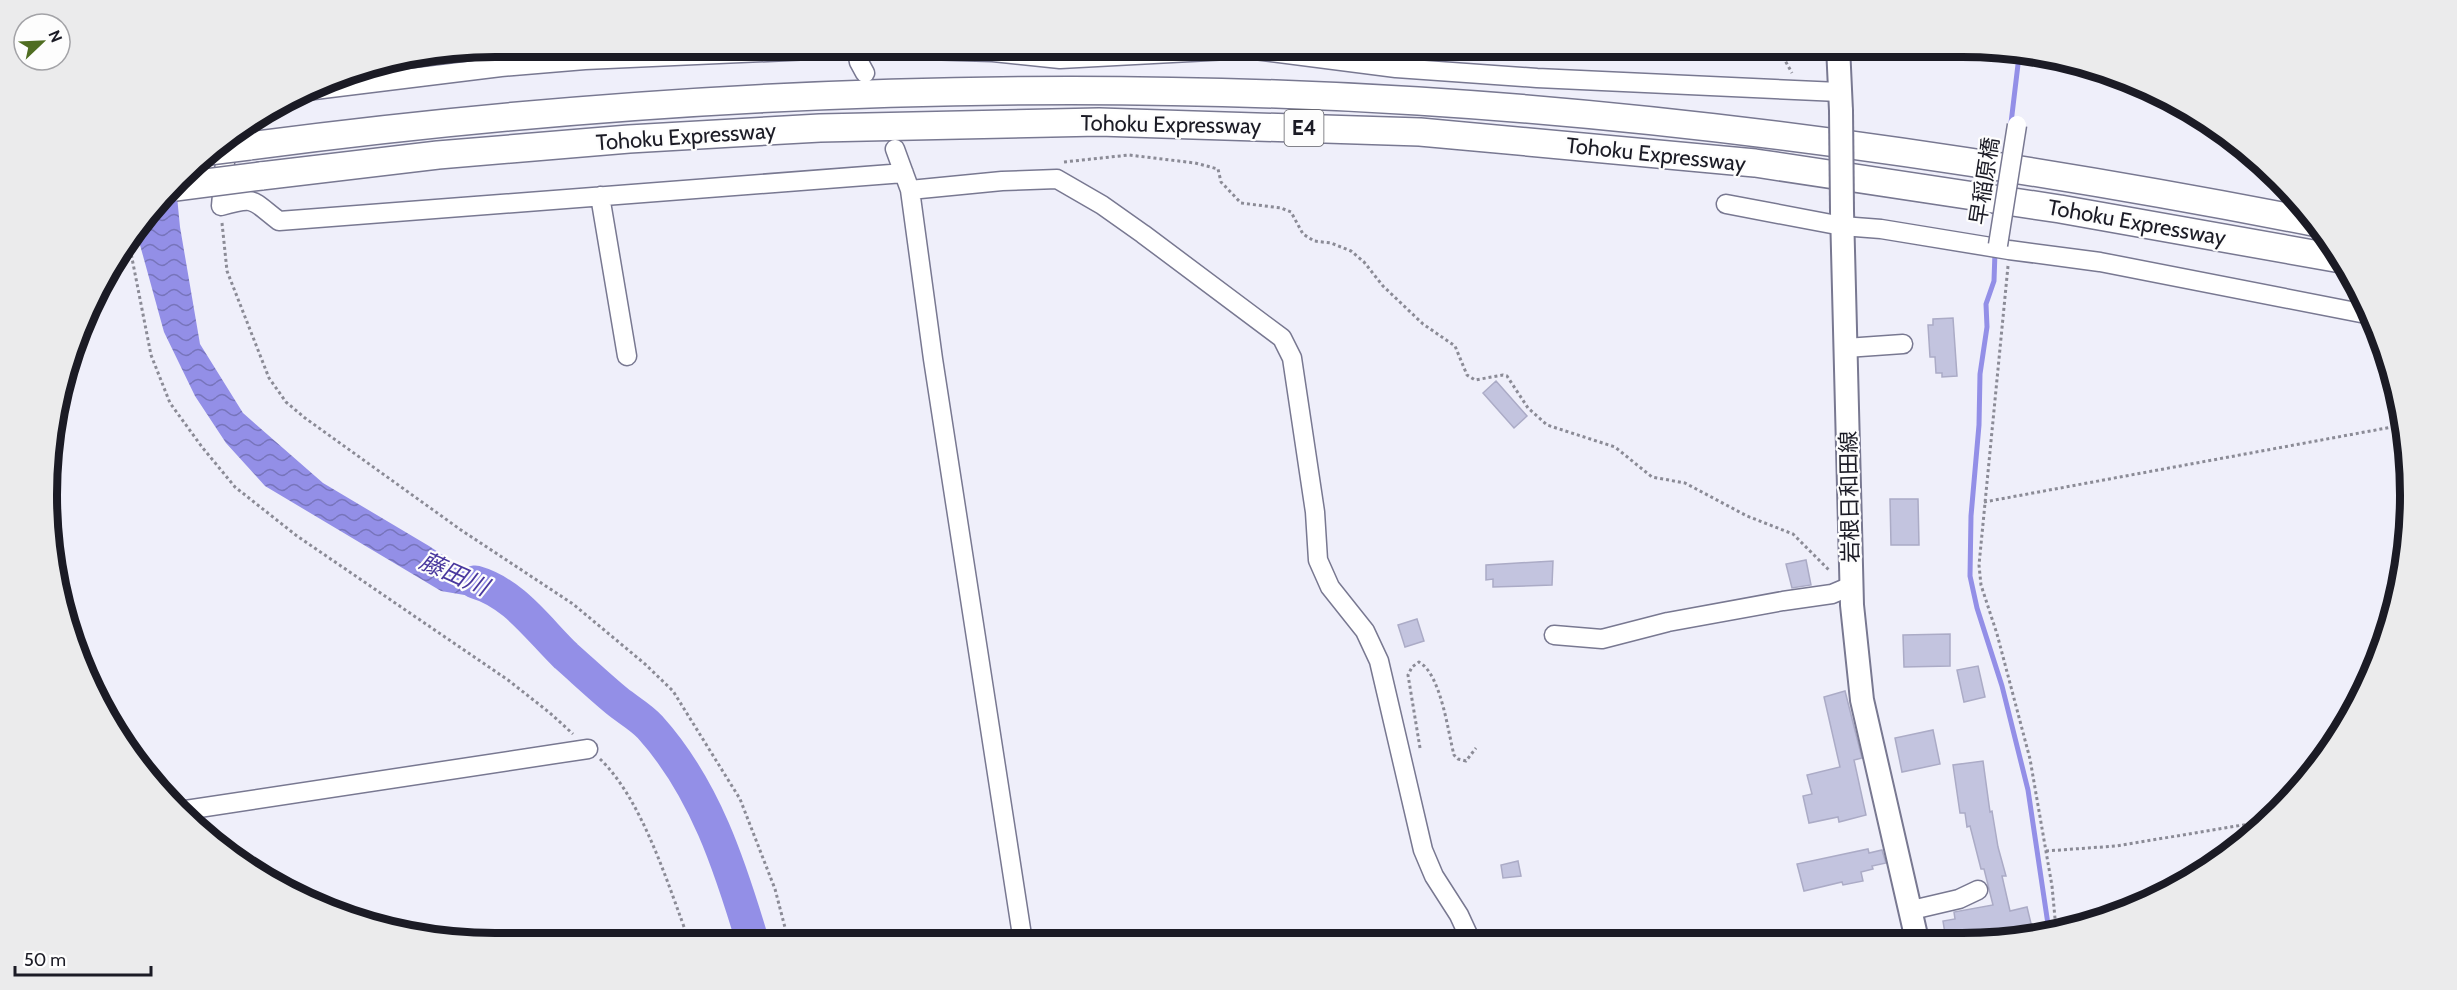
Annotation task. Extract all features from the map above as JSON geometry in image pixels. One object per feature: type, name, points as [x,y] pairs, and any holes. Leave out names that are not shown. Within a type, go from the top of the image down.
[{"type":"highway","name":"Tohoku Expressway","points":[[238,142],[630,107],[815,96],[1088,91],[1263,94],[1418,101],[1753,132],[2061,177],[2303,220]]},
{"type":"highway","name":"Tohoku Expressway","points":[[184,186],[361,164],[509,149],[629,139],[820,128],[1099,122],[1420,132],[1755,163],[2060,209],[2329,257]]},
{"type":"main road","name":"岩根日和田線","points":[[1838,57],[1851,586],[1862,700],[1916,933]]},
{"type":"street","points":[[333,88],[522,65],[670,57]]},
{"type":"street","points":[[858,57],[865,73]]},
{"type":"street","points":[[1041,57],[1060,59],[1097,57]]},
{"type":"street","points":[[1310,57],[1396,68],[1478,74],[1796,90],[1840,102]]},
{"type":"street","name":"早稲原橋","points":[[2004,247],[2017,125]]},
{"type":"street","points":[[221,206],[238,142]]},
{"type":"street","points":[[895,149],[907,181],[1022,933]]},
{"type":"street","points":[[221,206],[245,199],[254,201],[279,221],[294,222],[440,207],[600,196],[907,181],[1057,179],[1102,205],[1282,338],[1292,358],[1315,512],[1318,560],[1330,588],[1365,631],[1373,646],[1379,661],[1423,850],[1434,876],[1460,915],[1468,933]]},
{"type":"street","points":[[600,196],[627,356]]},
{"type":"street","points":[[1726,204],[1842,218],[1881,229],[2100,262],[2361,313]]},
{"type":"street","points":[[1846,348],[1904,344]]},
{"type":"street","points":[[1554,635],[1602,639],[1680,620],[1832,594],[1851,586]]},
{"type":"street","points":[[190,809],[588,749]]},
{"type":"street","points":[[1912,910],[1959,899],[1978,890]]},
{"type":"path","points":[[1783,57],[1795,79],[1796,90]]},
{"type":"path","points":[[1058,163],[1128,155],[1195,163],[1218,169],[1221,182],[1241,204],[1281,208],[1291,212],[1303,234],[1314,241],[1331,243],[1351,251],[1423,324],[1455,346],[1467,375],[1475,380],[1507,376],[1528,408],[1547,425],[1615,447],[1652,477],[1685,483],[1747,516],[1793,534],[1835,576],[1851,586]]},
{"type":"path","points":[[221,206],[227,271],[269,378],[286,402],[461,530],[573,604],[645,664],[673,691],[740,799],[775,889],[786,933]]},
{"type":"path","points":[[2004,247],[1979,565],[1981,585],[1997,634],[2030,759],[2046,851],[2055,923]]},
{"type":"path","points":[[131,252],[151,356],[170,403],[202,447],[235,487],[297,536],[508,680],[550,713],[604,763],[621,786],[649,835],[686,933]]},
{"type":"path","points":[[1984,502],[2394,427]]},
{"type":"path","points":[[1422,759],[1408,675],[1412,667],[1419,662],[1428,670],[1436,685],[1454,755],[1466,761],[1476,748]]},
{"type":"path","points":[[2046,851],[2116,846],[2251,824]]},
{"type":"water","points":[[177,194],[180,227],[200,344],[243,413],[323,483],[429,546],[517,604],[441,591],[265,486],[226,443],[195,396],[164,332],[139,241]]},
{"type":"building","points":[[1953,318],[1957,376],[1942,377],[1942,373],[1936,373],[1935,357],[1930,357],[1928,325],[1933,325],[1933,319]]},
{"type":"building","points":[[1496,381],[1527,416],[1514,428],[1483,393]]},
{"type":"building","points":[[1890,499],[1918,499],[1919,545],[1891,545]]},
{"type":"building","points":[[1806,560],[1811,585],[1792,588],[1786,564]]},
{"type":"building","points":[[1553,561],[1552,585],[1493,587],[1493,579],[1486,580],[1486,565]]},
{"type":"building","points":[[1417,619],[1424,641],[1405,647],[1398,625]]},
{"type":"building","points":[[1950,634],[1950,666],[1904,667],[1903,635]]},
{"type":"building","points":[[1978,666],[1985,697],[1964,702],[1957,670]]},
{"type":"building","points":[[1845,691],[1862,758],[1854,760],[1866,815],[1839,822],[1838,817],[1809,823],[1803,796],[1812,794],[1807,775],[1840,767],[1824,697]]},
{"type":"building","points":[[1933,730],[1940,764],[1902,772],[1895,738]]},
{"type":"building","points":[[1983,761],[1990,812],[1992,811],[2006,876],[2002,876],[2010,911],[2027,907],[2032,927],[1991,932],[1945,933],[1943,921],[1955,919],[1954,912],[1993,905],[1970,826],[1967,827],[1965,813],[1960,813],[1953,765]]},
{"type":"building","points":[[1868,849],[1869,853],[1882,850],[1886,863],[1872,866],[1873,869],[1861,872],[1863,881],[1843,885],[1842,882],[1804,891],[1797,864]]},
{"type":"building","points":[[1518,861],[1521,876],[1503,878],[1501,865]]},
{"type":"waterway","points":[[2011,123],[2018,61]]},
{"type":"waterway","points":[[1995,252],[1994,281],[1986,304],[1987,327],[1980,374],[1979,425],[1971,516],[1970,576],[1977,608],[2002,686],[2028,790],[2048,925]]},
{"type":"waterway","name":"藤田川","points":[[475,582],[489,587],[514,603],[566,656],[646,723],[669,751],[686,776],[714,829],[750,933]]}]
